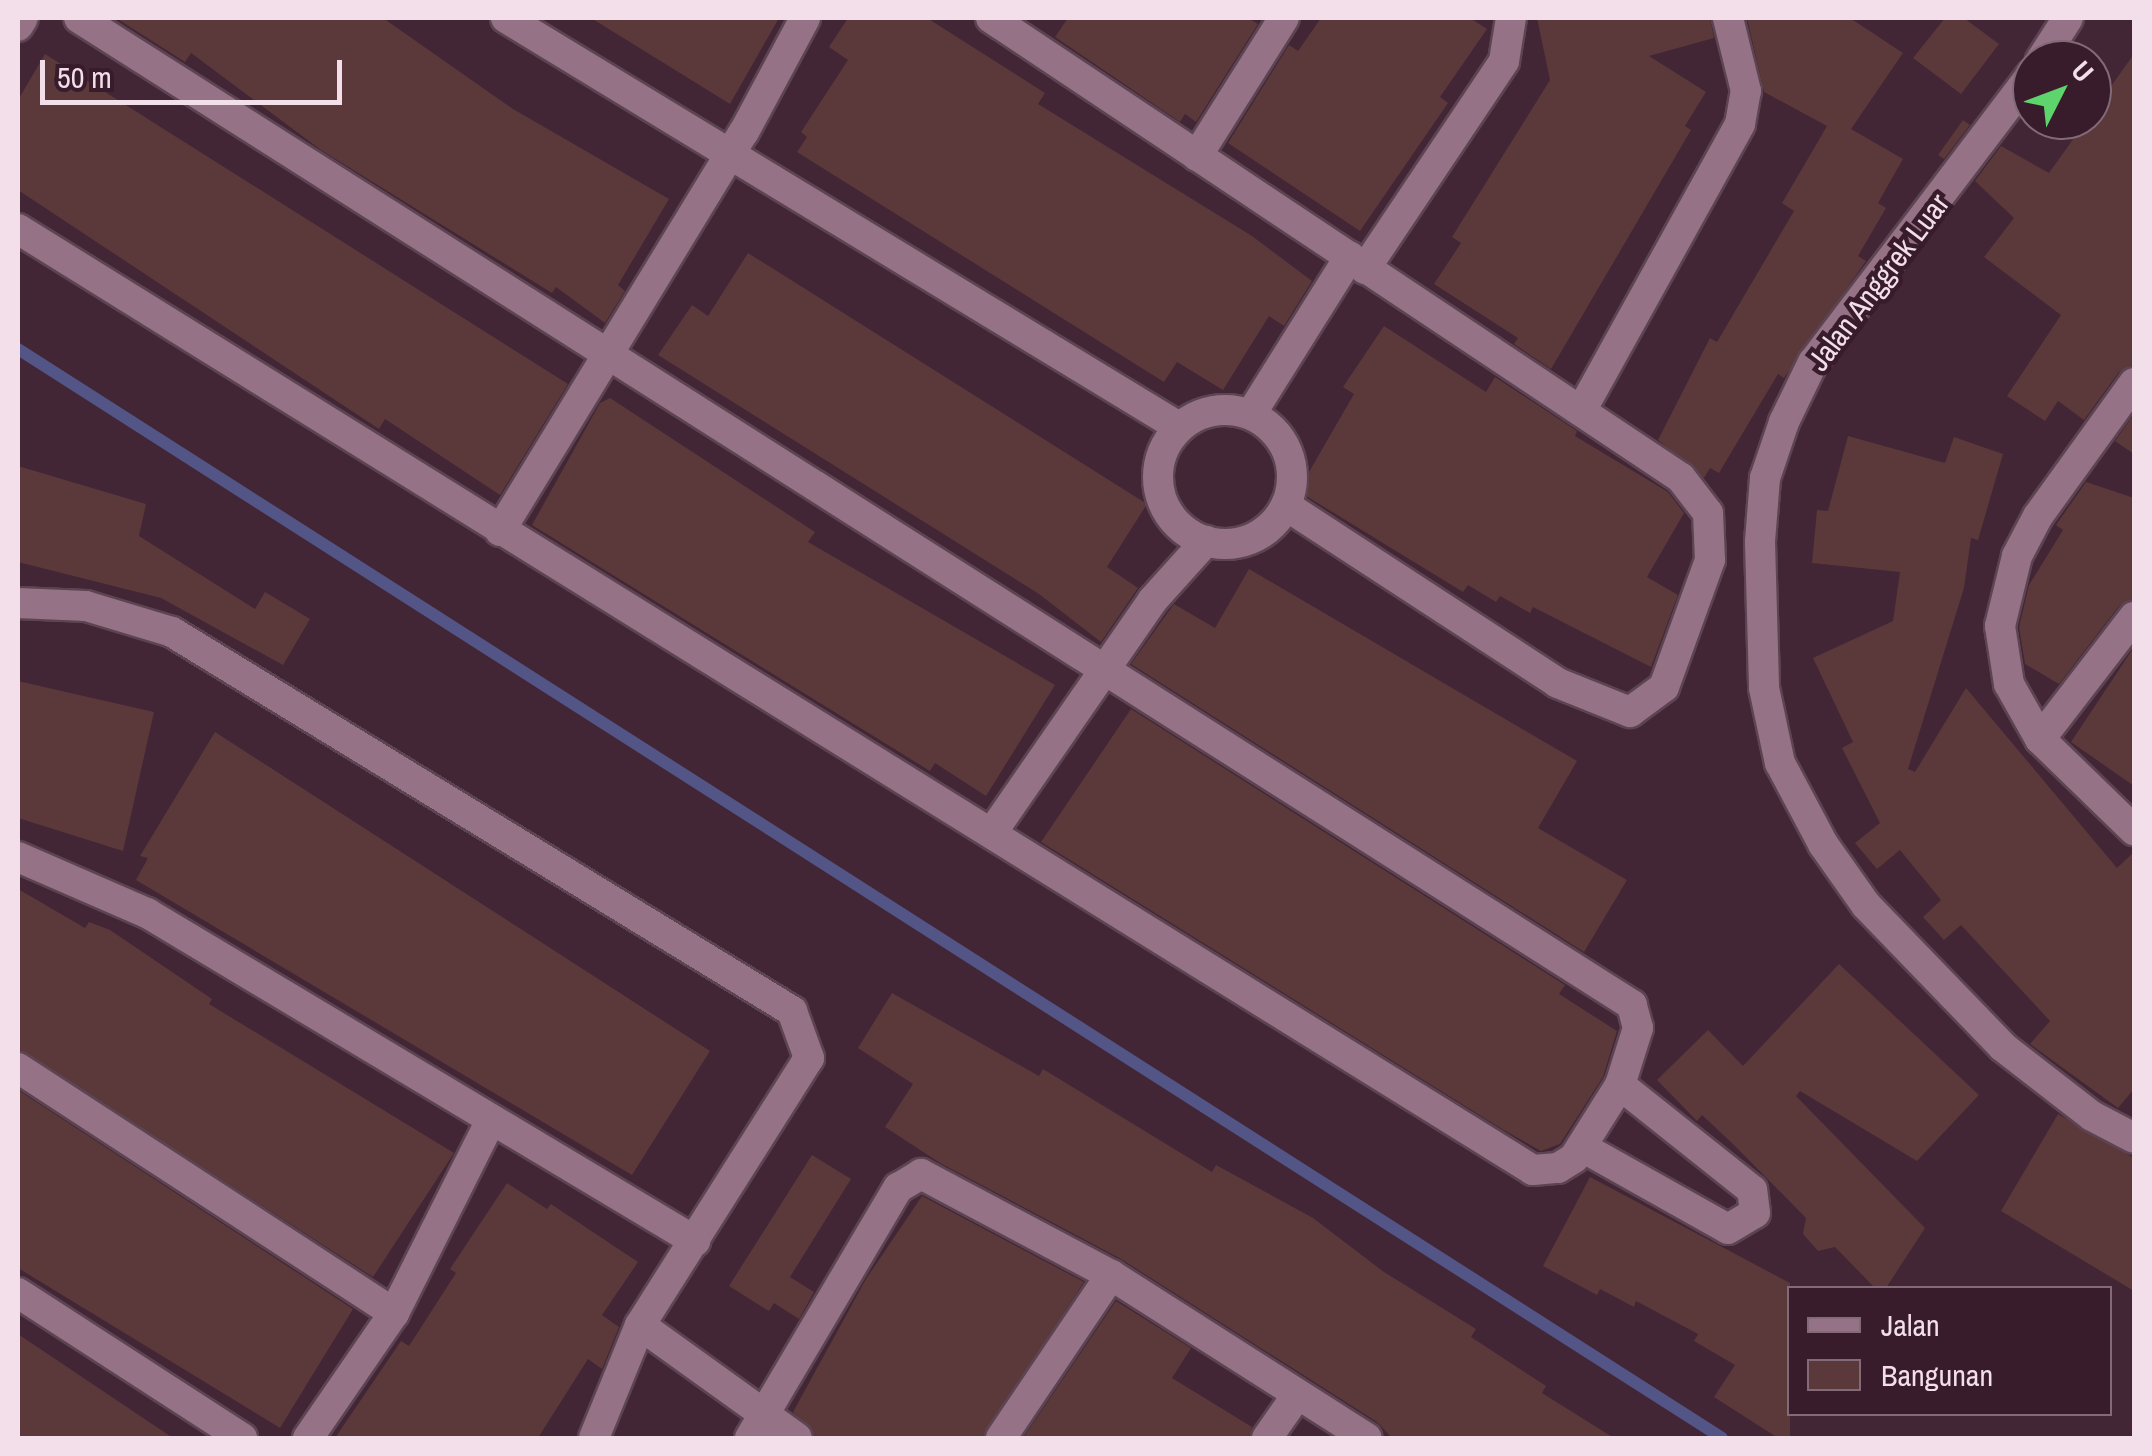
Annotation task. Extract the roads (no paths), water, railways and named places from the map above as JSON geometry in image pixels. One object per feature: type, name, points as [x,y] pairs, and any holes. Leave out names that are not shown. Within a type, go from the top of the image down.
[{"type":"street","points":[[18,26],[23,18]]},
{"type":"street","points":[[18,229],[500,531],[993,831],[1533,1170],[1558,1168],[1582,1147],[1620,1085],[1638,1028],[1632,1005],[1102,674],[608,353],[78,18]]},
{"type":"street","points":[[506,18],[1179,427]]},
{"type":"street","points":[[500,531],[729,155],[806,18]]},
{"type":"street","points":[[991,18],[1035,29],[1197,156],[1690,486],[1708,513],[1712,536],[1705,584],[1664,686],[1630,712],[1558,683],[1286,506]]},
{"type":"street","points":[[1197,156],[1284,18]]},
{"type":"street","points":[[1251,414],[1504,61],[1510,18]]},
{"type":"street","points":[[1581,411],[1740,124],[1746,91],[1728,18]]},
{"type":"street","points":[[2054,40],[2068,18]]},
{"type":"street","name":"Jalan Anggrek Luar","points":[[2012,100],[1813,362],[1784,422],[1765,478],[1760,542],[1764,688],[1780,763],[1823,844],[1866,904],[2003,1047],[2092,1116],[2133,1134]]},
{"type":"street","points":[[2134,384],[2038,516],[2006,590],[2002,656],[2018,706],[2040,739],[2134,830]]},
{"type":"street","points":[[1206,412],[1251,414],[1288,451],[1293,470],[1286,506],[1252,538],[1206,541],[1179,525],[1158,484],[1162,453],[1179,427],[1206,412]]},
{"type":"street","points":[[993,831],[1152,601],[1206,541]]},
{"type":"street","points":[[18,603],[86,606],[172,632],[777,996],[802,1026],[809,1058],[640,1325],[594,1438]]},
{"type":"street","points":[[2040,739],[2134,617]]},
{"type":"street","points":[[18,857],[147,913],[695,1241]]},
{"type":"street","points":[[18,1068],[394,1313]]},
{"type":"street","points":[[1582,1147],[1728,1229],[1755,1213],[1752,1190],[1620,1085]]},
{"type":"street","points":[[308,1438],[394,1313],[491,1120]]},
{"type":"street","points":[[757,1428],[898,1188],[913,1176],[936,1177],[1112,1274],[1367,1438]]},
{"type":"street","points":[[1002,1438],[1112,1274]]},
{"type":"street","points":[[18,1293],[242,1438]]},
{"type":"street","points":[[640,1325],[757,1428],[797,1438]]},
{"type":"street","points":[[1267,1438],[1297,1395]]},
{"type":"waterway","points":[[18,349],[1722,1438]]}]
